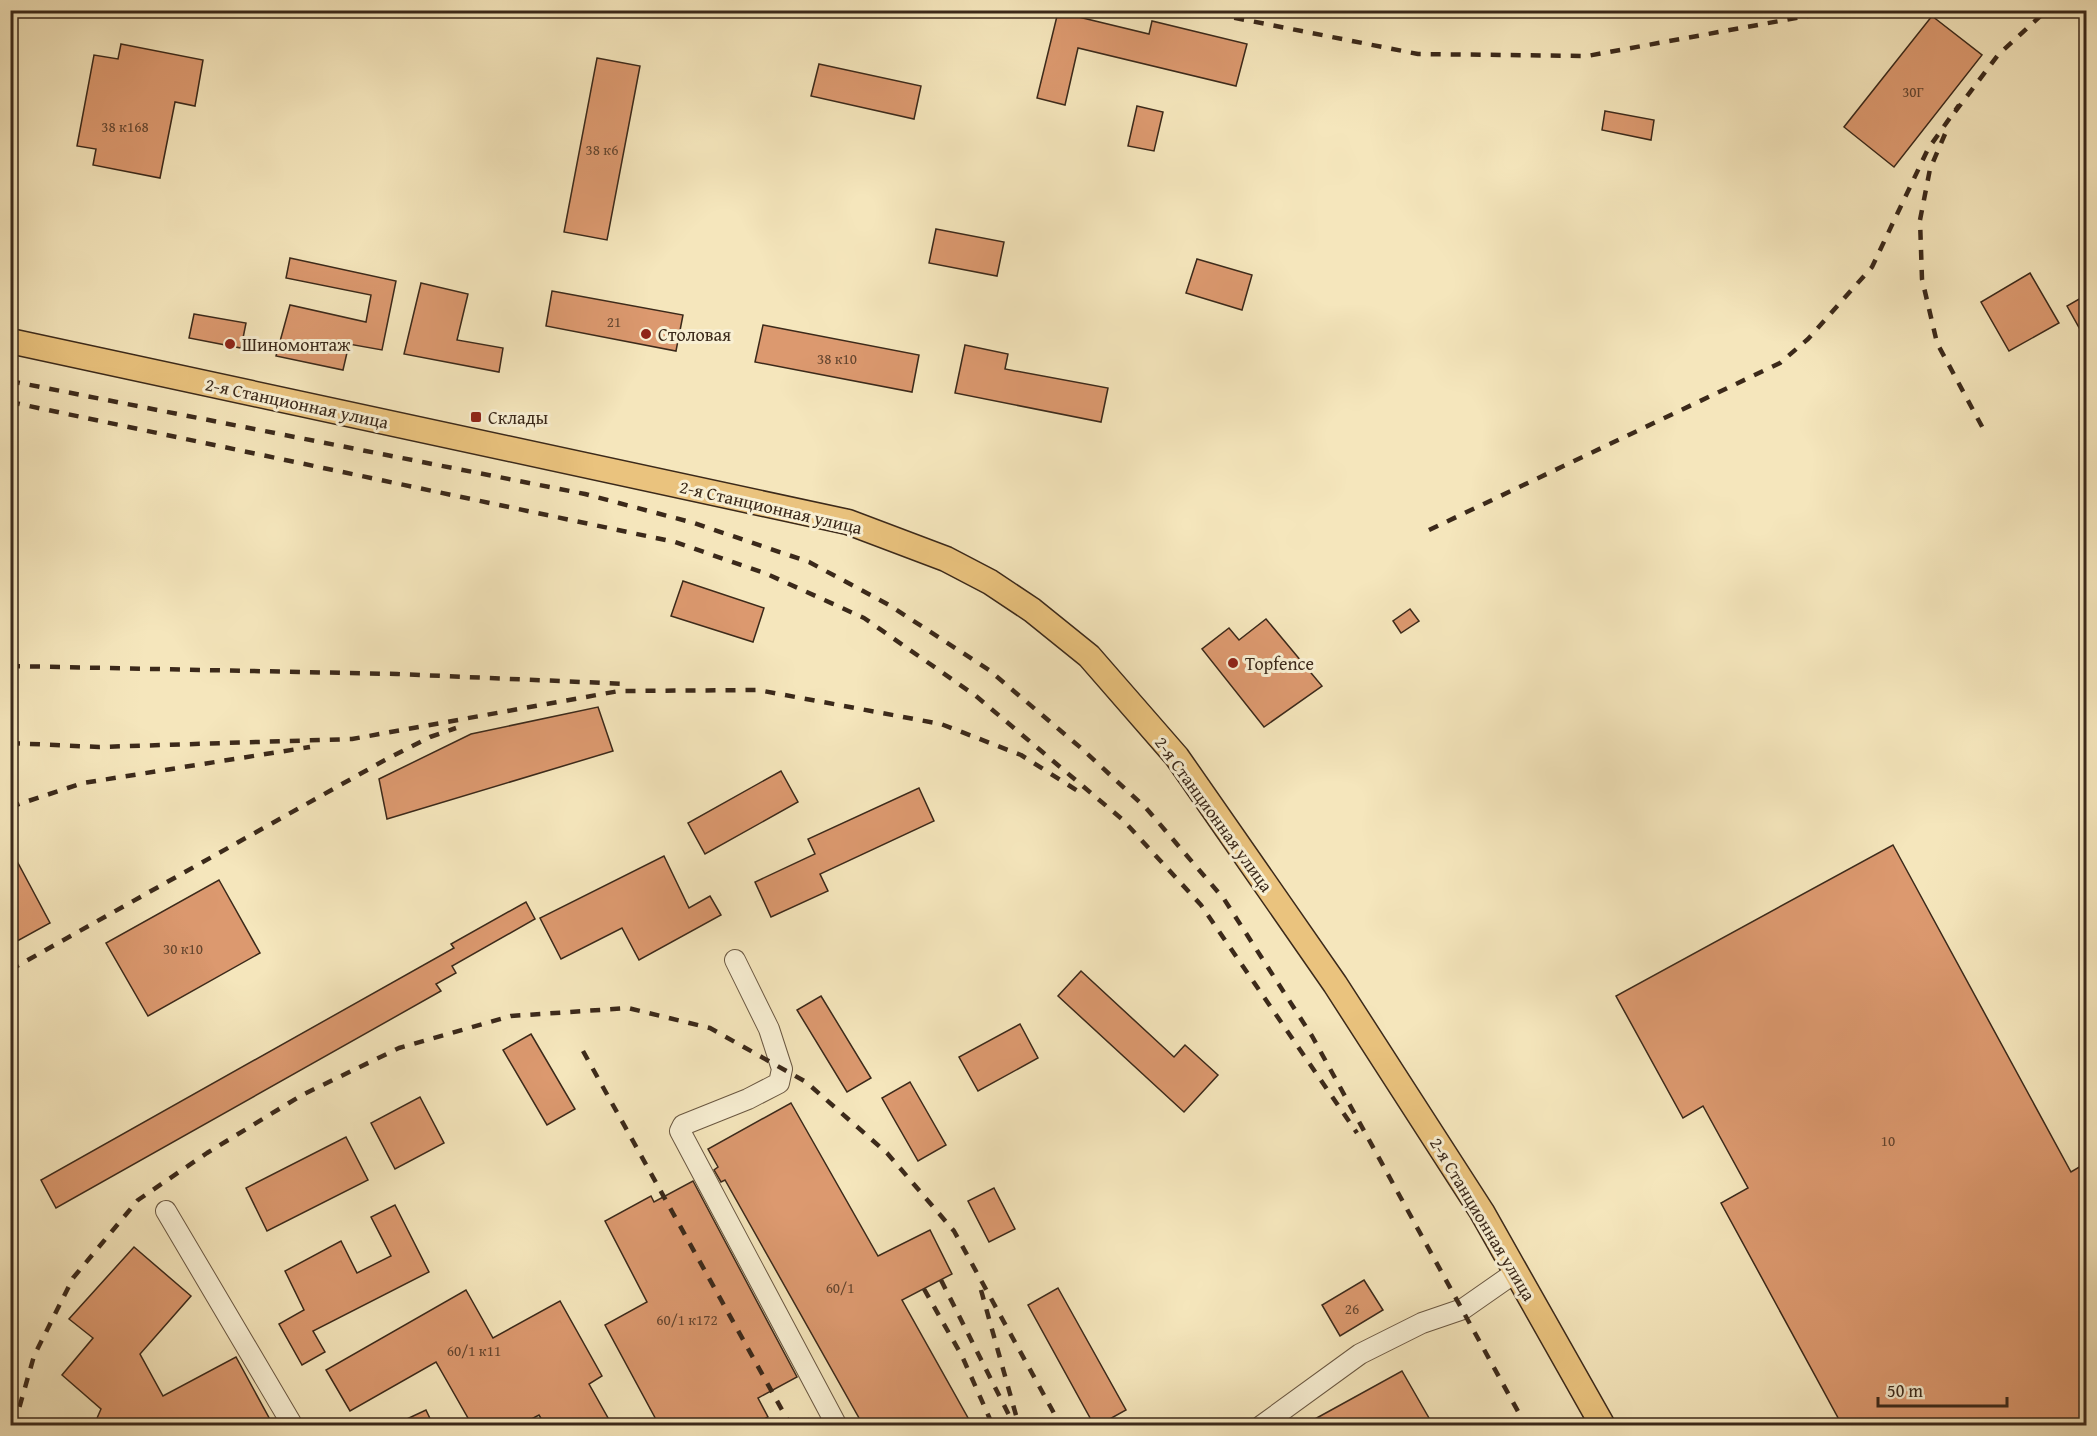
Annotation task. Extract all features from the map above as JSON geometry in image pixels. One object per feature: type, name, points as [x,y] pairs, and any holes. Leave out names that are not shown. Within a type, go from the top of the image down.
[{"type":"main road","name":"2-я Станционная улица","points":[[10,341],[848,522],[946,559],[990,582],[1032,610],[1089,656],[1177,757],[1335,984],[1482,1212],[1603,1425]]},
{"type":"lane","points":[[735,960],[769,1029],[782,1069],[779,1083],[748,1099],[683,1125],[680,1131],[837,1425]]},
{"type":"lane","points":[[166,1211],[293,1425]]},
{"type":"lane","points":[[1261,1425],[1360,1354],[1422,1323],[1463,1309],[1516,1272]]},
{"type":"building","points":[[1058,12],[1149,34],[1152,21],[1247,44],[1236,86],[1078,48],[1065,105],[1037,98]]},
{"type":"building","points":[[1932,16],[1982,55],[1894,167],[1844,127]]},
{"type":"building","points":[[121,44],[203,60],[195,106],[175,102],[160,178],[93,165],[96,149],[77,146],[94,55],[118,59]]},
{"type":"building","points":[[597,58],[640,66],[607,240],[564,232]]},
{"type":"building","points":[[819,64],[921,86],[914,119],[811,96]]},
{"type":"building","points":[[1137,106],[1163,112],[1154,151],[1128,146]]},
{"type":"building","points":[[1605,111],[1654,120],[1651,140],[1602,130]]},
{"type":"building","points":[[936,229],[1004,242],[997,276],[929,263]]},
{"type":"building","points":[[290,258],[396,281],[382,350],[349,344],[343,370],[276,356],[290,305],[366,322],[371,295],[286,278]]},
{"type":"building","points":[[1197,259],[1252,275],[1242,310],[1186,293]]},
{"type":"building","points":[[2030,273],[2059,323],[2009,351],[1981,302]]},
{"type":"building","points":[[421,283],[468,294],[457,340],[503,348],[499,372],[404,354]]},
{"type":"building","points":[[552,291],[683,315],[676,351],[546,326]]},
{"type":"building","points":[[2086,295],[2086,340],[2067,306]]},
{"type":"building","points":[[194,314],[246,323],[241,348],[189,338]]},
{"type":"building","points":[[763,325],[919,355],[912,392],[755,362]]},
{"type":"building","points":[[965,345],[1008,354],[1005,369],[1108,388],[1101,422],[955,393]]},
{"type":"building","points":[[683,581],[764,608],[753,642],[671,616]]},
{"type":"building","points":[[1410,609],[1419,621],[1401,633],[1393,621]]},
{"type":"building","points":[[1266,619],[1322,686],[1264,727],[1202,649],[1229,628],[1239,640]]},
{"type":"building","points":[[598,707],[613,751],[387,819],[379,779],[471,734]]},
{"type":"building","points":[[781,771],[798,802],[705,854],[688,823]]},
{"type":"building","points":[[919,788],[934,821],[820,874],[828,891],[771,917],[755,882],[815,854],[808,839]]},
{"type":"building","points":[[1893,845],[2071,1172],[2086,1163],[2086,1425],[1842,1425],[1721,1203],[1748,1188],[1703,1106],[1683,1118],[1616,996]]},
{"type":"building","points":[[10,848],[50,923],[10,945]]},
{"type":"building","points":[[664,856],[689,908],[710,896],[721,915],[639,960],[622,928],[561,959],[540,918]]},
{"type":"building","points":[[219,880],[260,953],[148,1016],[106,943]]},
{"type":"building","points":[[526,902],[535,919],[452,966],[456,973],[436,984],[441,991],[56,1208],[41,1180],[454,948],[451,944]]},
{"type":"building","points":[[1081,971],[1174,1057],[1185,1045],[1218,1075],[1184,1112],[1058,996]]},
{"type":"building","points":[[821,996],[871,1078],[847,1092],[797,1010]]},
{"type":"building","points":[[1020,1024],[1038,1058],[978,1091],[959,1057]]},
{"type":"building","points":[[531,1034],[575,1109],[547,1125],[503,1050]]},
{"type":"building","points":[[910,1082],[946,1145],[918,1161],[882,1098]]},
{"type":"building","points":[[420,1097],[444,1143],[395,1169],[371,1123]]},
{"type":"building","points":[[791,1103],[878,1256],[930,1230],[952,1274],[902,1300],[972,1425],[863,1425],[725,1180],[721,1182],[714,1170],[718,1167],[708,1149]]},
{"type":"building","points":[[346,1137],[368,1180],[267,1231],[246,1188]]},
{"type":"building","points":[[693,1181],[797,1377],[758,1398],[768,1417],[753,1425],[659,1425],[605,1325],[647,1302],[605,1221],[651,1196],[654,1202]]},
{"type":"building","points":[[994,1188],[1015,1229],[989,1242],[968,1201]]},
{"type":"building","points":[[395,1205],[429,1272],[313,1331],[325,1352],[302,1365],[279,1324],[304,1310],[285,1271],[341,1241],[357,1273],[391,1256],[371,1217]]},
{"type":"building","points":[[134,1247],[191,1296],[140,1354],[163,1396],[236,1357],[273,1425],[94,1425],[101,1409],[62,1375],[93,1338],[69,1319]]},
{"type":"building","points":[[1364,1280],[1383,1310],[1340,1336],[1322,1305]]},
{"type":"building","points":[[1058,1288],[1126,1410],[1099,1425],[1094,1425],[1028,1305]]},
{"type":"building","points":[[466,1290],[493,1338],[560,1301],[602,1376],[589,1384],[612,1425],[545,1425],[539,1415],[520,1425],[472,1425],[436,1362],[350,1411],[326,1370]]},
{"type":"building","points":[[1402,1371],[1433,1425],[1304,1425]]},
{"type":"building","points":[[426,1410],[433,1425],[394,1425]]},
{"type":"railway","points":[[1195,10],[1418,54],[1587,56],[1840,10]]},
{"type":"railway","points":[[1955,112],[1998,55],[2047,10]]},
{"type":"railway","points":[[1429,530],[1780,363],[1808,339],[1872,267],[1928,149],[1959,105]]},
{"type":"railway","points":[[1945,134],[1930,169],[1920,220],[1922,279],[1937,343],[1986,434]]},
{"type":"railway","points":[[10,381],[585,494],[694,523],[809,562],[889,605],[989,670],[1081,748],[1146,808],[1224,899],[1312,1036],[1526,1426]]},
{"type":"railway","points":[[10,402],[675,542],[767,574],[864,618],[976,696],[1123,820],[1201,905],[1357,1133]]},
{"type":"railway","points":[[10,666],[397,674],[628,684]]},
{"type":"railway","points":[[10,743],[99,747],[352,739],[619,691],[758,690],[941,724],[1021,755],[1081,793]]},
{"type":"railway","points":[[10,970],[385,760],[430,737],[456,728]]},
{"type":"railway","points":[[10,807],[83,783],[310,747]]},
{"type":"railway","points":[[14,1426],[34,1356],[73,1278],[138,1200],[207,1153],[302,1095],[399,1048],[511,1016],[628,1008],[710,1028],[806,1082],[887,1153],[954,1231],[1061,1426]]},
{"type":"railway","points":[[583,1051],[791,1426]]},
{"type":"railway","points":[[941,1280],[1013,1423]]},
{"type":"railway","points":[[924,1289],[962,1356],[993,1426]]},
{"type":"railway","points":[[981,1290],[1019,1426]]},
{"type":"place","name":"Столовая","points":[[646,334]]},
{"type":"place","name":"Шиномонтаж","points":[[230,344]]},
{"type":"place","name":"Склады","points":[[476,417]]},
{"type":"place","name":"Topfence","points":[[1233,663]]}]
